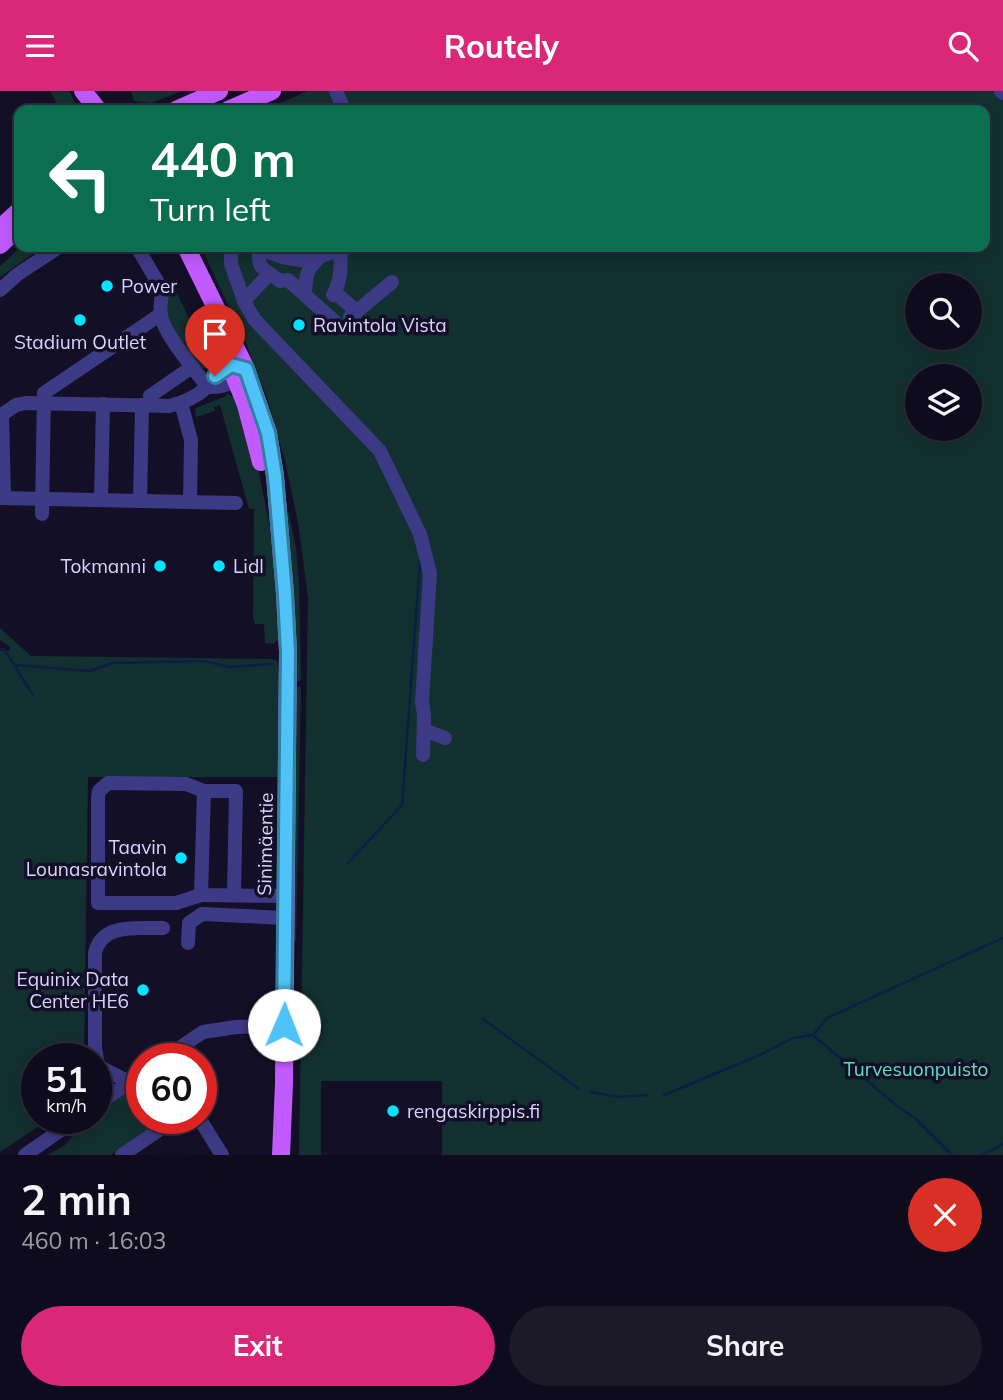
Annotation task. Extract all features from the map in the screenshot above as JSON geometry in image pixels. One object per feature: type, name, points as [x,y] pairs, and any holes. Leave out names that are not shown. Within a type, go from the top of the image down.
[{"type":"main road","points":[[83,91],[94,105]]},
{"type":"main road","points":[[187,105],[219,91]]},
{"type":"main road","points":[[240,105],[272,91]]},
{"type":"main road","points":[[0,227],[14,215]]},
{"type":"main road","points":[[0,244],[14,231]]},
{"type":"main road","name":"Sinimäentie","points":[[175,252],[268,433],[275,476],[288,652],[281,1155]]},
{"type":"main road","name":"Sinimäentie","points":[[188,252],[238,371]]},
{"type":"street","points":[[0,290],[18,274],[51,252]]},
{"type":"street","points":[[140,252],[161,288],[163,295],[160,314],[164,324],[208,387]]},
{"type":"street","points":[[231,252],[231,264],[244,302],[254,319],[380,451],[420,534],[430,573],[422,702],[423,755]]},
{"type":"street","points":[[256,252],[260,266],[280,281],[288,280],[305,295],[350,319]]},
{"type":"street","points":[[270,252],[296,261],[320,253]]},
{"type":"street","points":[[343,252],[341,270],[334,293],[350,319]]},
{"type":"street","points":[[305,295],[307,269],[320,253]]},
{"type":"street","points":[[244,302],[269,274]]},
{"type":"street","points":[[350,319],[392,282]]},
{"type":"street","points":[[42,507],[44,393],[160,314]]},
{"type":"street","points":[[140,501],[146,405],[150,396],[192,367]]},
{"type":"street","points":[[236,503],[101,500],[42,507],[2,498],[1,415],[16,405],[44,403],[180,403],[208,387],[219,371],[238,371]]},
{"type":"street","points":[[180,403],[191,440],[190,502]]},
{"type":"street","points":[[101,500],[103,404]]},
{"type":"street","points":[[424,730],[445,738]]},
{"type":"street","points":[[234,895],[236,791],[204,791],[186,784],[108,783],[99,791],[98,903],[176,903],[201,895],[285,896]]},
{"type":"street","points":[[201,895],[204,791]]},
{"type":"street","points":[[188,943],[189,923],[202,914],[285,918]]},
{"type":"street","points":[[126,1080],[98,1066],[95,1047],[97,944],[109,932],[118,929],[163,928]]},
{"type":"street","points":[[186,1043],[203,1032],[236,1027],[284,1025]]},
{"type":"street","points":[[25,1155],[55,1134]]},
{"type":"street","points":[[122,1155],[153,1134]]},
{"type":"street","points":[[209,1134],[222,1155]]},
{"type":"green space","points":[[50,91],[69,91],[76,105],[57,105]]},
{"type":"green space","points":[[131,91],[183,91],[151,103],[134,101]]},
{"type":"green space","name":"Turvesuonpuisto","points":[[307,91],[1003,91],[1003,1155],[442,1155],[442,1081],[321,1081],[321,1155],[299,1155],[308,598],[298,522],[268,400],[247,346],[203,252],[990,252],[990,105],[276,105]]},
{"type":"green space","points":[[15,252],[36,252],[0,277],[0,266]]},
{"type":"green space","points":[[175,289],[212,367],[198,367],[169,325],[166,295]]},
{"type":"green space","points":[[227,393],[238,400],[255,453],[270,528],[281,637],[273,644],[265,643],[264,624],[255,624],[253,618],[254,509],[249,509],[220,405],[214,407],[215,411],[196,417],[196,408],[226,396]]},
{"type":"green space","points":[[278,463],[296,548],[299,585],[299,682],[296,681]]},
{"type":"green space","points":[[0,628],[31,656],[271,659],[277,661],[280,680],[279,777],[88,777],[84,1043],[21,1043],[21,1134],[27,1134],[0,1152],[0,651],[10,650],[10,647],[0,640]]},
{"type":"green space","points":[[296,686],[301,687],[296,941],[292,941]]},
{"type":"green space","points":[[126,1092],[126,1134],[143,1134],[111,1155],[48,1155],[65,1145],[74,1134],[112,1134],[112,1100]]},
{"type":"waterway","points":[[348,863],[402,805],[420,561]]},
{"type":"waterway","points":[[0,649],[4,649],[33,695]]},
{"type":"waterway","points":[[14,665],[90,671],[113,663],[204,661],[229,667],[273,664]]},
{"type":"waterway","points":[[813,1035],[827,1018],[1003,938]]},
{"type":"waterway","points":[[483,1019],[579,1089]]},
{"type":"waterway","points":[[664,1095],[760,1055],[793,1038],[813,1035],[916,1119],[952,1155]]},
{"type":"waterway","points":[[590,1092],[620,1097],[647,1095]]},
{"type":"waterway","points":[[982,1155],[1003,1144]]},
{"type":"place","name":"Power","points":[[107,286]]},
{"type":"place","name":"Stadium Outlet","points":[[80,320]]},
{"type":"place","name":"Ravintola Vista","points":[[299,325]]},
{"type":"place","name":"Tokmanni","points":[[160,566]]},
{"type":"place","name":"Lidl","points":[[219,566]]},
{"type":"place","name":"Taavin Lounasravintola","points":[[181,858]]},
{"type":"place","name":"Equinix Data Center HE6","points":[[143,990]]},
{"type":"place","name":"rengaskirppis.fi","points":[[393,1111]]},
{"type":"route","points":[[215,376],[231,365],[246,369],[268,433],[275,476],[288,652],[284,1025]]}]
